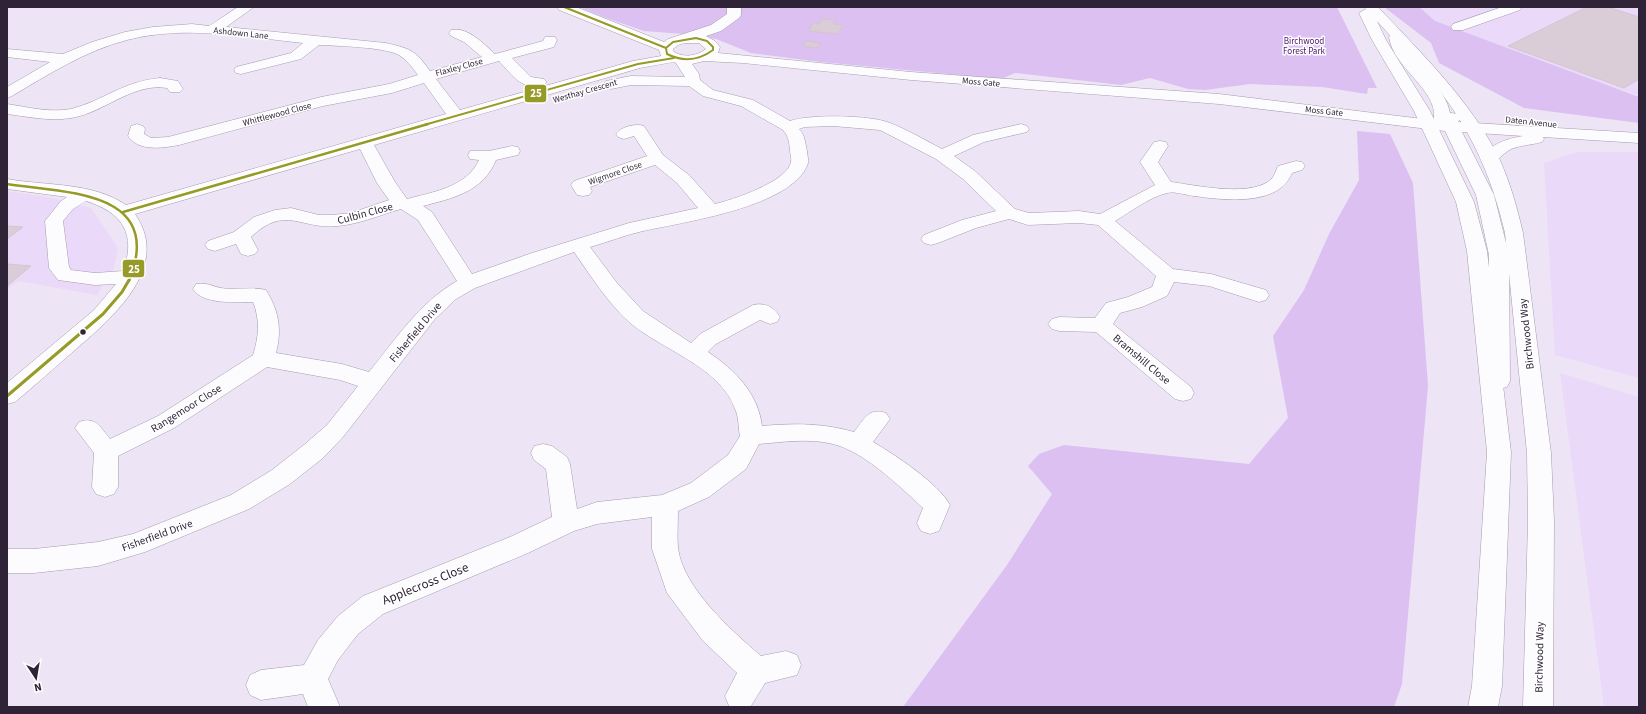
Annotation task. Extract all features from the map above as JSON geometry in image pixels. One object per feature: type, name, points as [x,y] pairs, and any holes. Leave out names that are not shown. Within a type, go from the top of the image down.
[{"type":"street","points":[[212,30],[247,7]]},
{"type":"street","name":"Moss Gate","points":[[564,7],[600,23],[639,36],[685,61],[743,58],[904,76],[1220,100],[1447,120]]},
{"type":"street","points":[[734,7],[734,15],[716,28],[681,40],[685,61],[698,87],[708,93],[747,103],[789,127],[803,122],[833,121],[884,126],[942,155],[969,174],[1009,213],[1028,219],[1079,217],[1103,220],[1167,275],[1211,280],[1259,295]]},
{"type":"street","name":"Birchwood Way","points":[[1363,7],[1379,40],[1447,120],[1490,158],[1506,199],[1514,233],[1540,453],[1541,521],[1538,707]]},
{"type":"street","name":"Birchwood Way","points":[[1371,7],[1396,37],[1408,46],[1447,90],[1447,120]]},
{"type":"street","points":[[1458,27],[1515,7]]},
{"type":"street","name":"Ashdown Lane","points":[[7,93],[65,59],[97,44],[139,33],[178,28],[386,47],[402,51],[413,58],[456,116]]},
{"type":"street","points":[[123,212],[638,64],[685,61],[713,50],[710,43],[716,28]]},
{"type":"street","name":"Flaxley Close","points":[[456,33],[469,39],[497,57],[527,81],[539,82]]},
{"type":"street","name":"Moss Gate","points":[[639,36],[681,40],[697,39],[710,43],[743,58]]},
{"type":"street","points":[[1396,37],[1397,47],[1432,93],[1484,195],[1499,255],[1498,452],[1488,686],[1482,707]]},
{"type":"street","points":[[241,70],[296,56],[316,40]]},
{"type":"street","name":"Flaxley Close","points":[[426,77],[549,44],[550,40]]},
{"type":"street","points":[[7,53],[65,59]]},
{"type":"street","name":"Westhay Crescent","points":[[516,115],[529,106],[624,80],[674,83],[685,61]]},
{"type":"street","name":"Whittlewood Close","points":[[137,129],[136,136],[140,140],[147,143],[165,143],[321,102],[392,88],[426,77]]},
{"type":"street","points":[[7,109],[66,115],[81,112],[134,87],[164,82],[173,84],[175,89]]},
{"type":"street","points":[[486,108],[493,117],[500,119]]},
{"type":"street","points":[[29,124],[45,114]]},
{"type":"street","name":"Daten Avenue","points":[[1447,120],[1636,137]]},
{"type":"street","name":"Fisherfield Drive","points":[[10,566],[98,554],[113,550],[143,541],[240,502],[281,477],[314,451],[335,431],[428,314],[449,294],[468,283],[579,245],[636,227],[751,200],[773,190],[792,174],[800,162],[796,135],[789,127]]},
{"type":"street","name":"Wigmore Close","points":[[624,134],[638,129],[657,158],[683,179],[710,210]]},
{"type":"street","points":[[942,155],[979,138],[1021,129]]},
{"type":"street","points":[[1490,158],[1505,146],[1522,141],[1541,139],[1636,137]]},
{"type":"street","points":[[364,142],[386,183],[404,204],[425,216],[468,283]]},
{"type":"street","points":[[1160,146],[1149,162],[1165,187]]},
{"type":"street","name":"Culbin Close","points":[[215,245],[245,243],[249,228],[260,222],[286,213],[320,222],[331,222],[357,217],[451,192],[470,182],[483,170],[482,155],[512,151]]},
{"type":"street","name":"Wigmore Close","points":[[583,192],[580,185],[657,158]]},
{"type":"street","points":[[1103,220],[1134,202],[1165,187],[1246,195],[1265,189],[1279,181],[1284,170],[1296,166]]},
{"type":"street","points":[[7,184],[84,194],[102,199],[123,212],[133,225],[137,240],[136,264],[130,277],[114,300],[99,317],[7,396]]},
{"type":"street","points":[[84,194],[67,205],[54,221],[59,268],[64,276],[95,279],[130,277]]},
{"type":"street","points":[[930,239],[969,224],[1009,213]]},
{"type":"street","points":[[579,245],[623,304],[645,324],[694,353],[727,378],[746,406],[752,436],[792,433],[832,435],[857,445],[897,469],[937,505],[930,523]]},
{"type":"street","points":[[1059,324],[1101,324],[1113,308],[1134,302],[1160,291],[1167,275]]},
{"type":"street","points":[[203,289],[219,295],[262,291],[269,323],[269,340],[263,359],[320,368],[373,382]]},
{"type":"street","points":[[694,353],[708,338],[736,325],[760,310],[770,317]]},
{"type":"street","name":"Bramshill Close","points":[[1101,324],[1183,394]]},
{"type":"street","name":"Rangemoor Close","points":[[106,451],[166,422],[263,359]]},
{"type":"street","points":[[857,445],[878,419]]},
{"type":"street","points":[[87,428],[106,451],[105,487]]},
{"type":"street","name":"Applecross Close","points":[[313,678],[328,650],[348,625],[373,605],[519,545],[566,523],[596,512],[665,505],[700,490],[737,462],[752,436]]},
{"type":"street","points":[[543,453],[558,464],[566,523]]},
{"type":"street","points":[[665,505],[665,549],[678,584],[713,632],[756,671]]},
{"type":"street","points":[[740,696],[756,671],[786,665]]},
{"type":"street","points":[[261,685],[313,678],[322,703],[325,707]]},
{"type":"shaded area","points":[[1406,7],[1639,7],[1639,96],[1437,27]]},
{"type":"shaded area","points":[[1577,152],[1639,152],[1639,378],[1555,355],[1544,163]]},
{"type":"shaded area","points":[[7,191],[52,198],[91,208],[118,248],[114,268],[97,295],[18,281],[7,289]]},
{"type":"shaded area","points":[[1560,373],[1639,397],[1639,707],[1604,707]]},
{"type":"green space","name":"Birchwood Forest Park","points":[[579,7],[1337,7],[1377,88],[1368,88],[1367,94],[1322,87],[1250,84],[1205,90],[1188,89],[1150,78],[1121,85],[1015,73],[1001,79],[821,62],[751,53],[716,39],[684,34],[644,31]]},
{"type":"green space","points":[[1384,7],[1419,7],[1435,21],[1639,97],[1639,123],[1524,108],[1439,63],[1431,43]]},
{"type":"green space","points":[[1357,131],[1390,134],[1413,183],[1428,386],[1402,684],[1394,707],[903,707],[1007,565],[1052,494],[1028,466],[1039,454],[1064,445],[1249,464],[1288,418],[1273,336],[1304,290],[1329,234],[1359,180]]},
{"type":"building","points":[[1587,7],[1608,7],[1639,17],[1639,79],[1624,88],[1508,46]]},
{"type":"building","points":[[822,19],[835,20],[833,24],[843,25],[838,34],[809,31],[813,23],[819,24]]},
{"type":"building","points":[[806,41],[820,43],[817,48],[803,46]]},
{"type":"building","points":[[7,226],[23,227],[7,239]]},
{"type":"building","points":[[7,264],[31,266],[7,286]]},
{"type":"transit line","name":"25","points":[[564,7],[666,48]]},
{"type":"transit line","name":"25","points":[[696,38],[707,41],[713,47],[713,50],[702,57],[691,60],[679,59],[667,54],[666,48],[673,42],[696,38]]},
{"type":"transit line","name":"25","points":[[123,212],[638,64],[674,58]]},
{"type":"transit line","name":"25","points":[[7,184],[77,193],[90,196],[116,207],[127,216],[132,224],[137,250],[134,268],[129,281],[113,304],[92,324],[7,396]]}]
